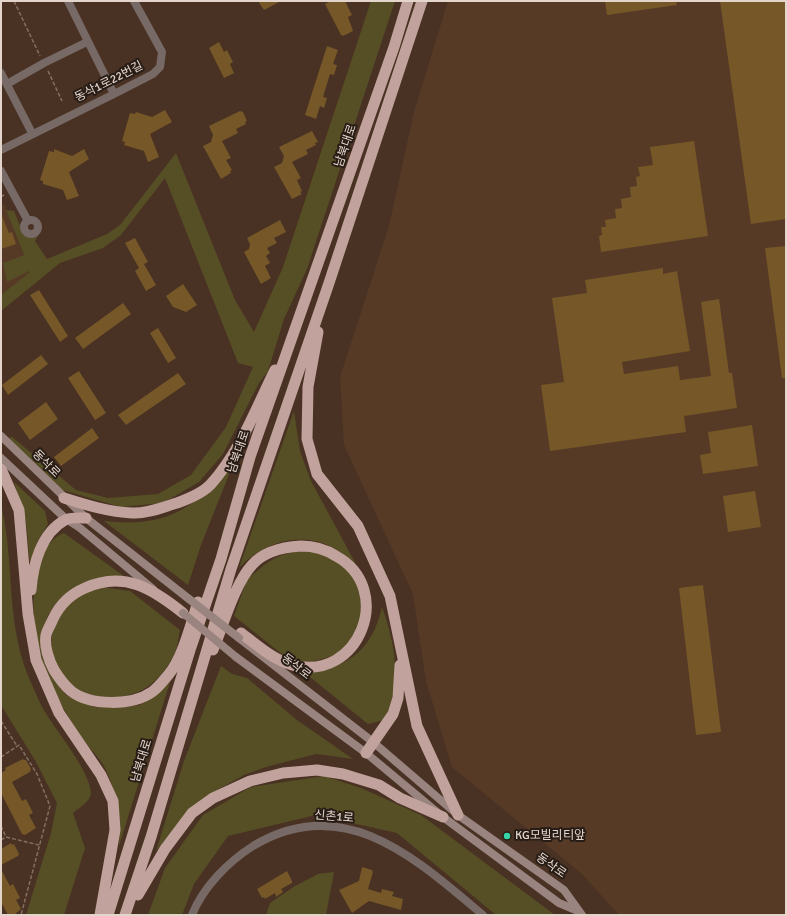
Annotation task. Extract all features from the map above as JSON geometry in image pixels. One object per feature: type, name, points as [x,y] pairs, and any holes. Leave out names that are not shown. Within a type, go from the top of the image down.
[{"type":"highway","name":"남북대로","points":[[108,915],[190,650],[221,559],[232,515],[250,457],[394,47],[408,1]]},
{"type":"highway","points":[[127,915],[231,569],[323,300],[422,1]]},
{"type":"highway","points":[[323,300],[308,387],[307,439],[317,474],[358,526],[390,596],[417,726],[458,815]]},
{"type":"highway","points":[[64,498],[98,508],[133,513],[161,508],[187,500],[210,485],[225,466],[243,436],[293,338]]},
{"type":"highway","points":[[1,469],[19,510],[28,614],[36,660],[56,706],[101,775],[113,801],[115,830],[100,915]]},
{"type":"highway","points":[[183,613],[164,598],[133,583],[116,579],[97,582],[73,593],[58,610],[46,635],[46,646],[51,664],[61,680],[72,692],[92,701],[116,703],[130,701],[152,692],[170,673],[181,650],[232,515]]},
{"type":"highway","points":[[28,614],[32,578],[37,556],[51,530],[66,519],[86,518]]},
{"type":"highway","points":[[190,704],[241,580],[252,564],[272,551],[289,547],[310,546],[325,550],[343,559],[357,573],[364,586],[367,601],[364,622],[359,639],[349,651],[327,664],[304,666],[282,661],[240,636]]},
{"type":"highway","points":[[366,753],[372,742],[386,726],[393,714],[398,698],[401,646]]},
{"type":"highway","points":[[127,915],[149,873],[192,813],[213,798],[250,780],[283,773],[317,770],[343,774],[379,785],[400,798],[443,817]]},
{"type":"main road","name":"동삭로","points":[[1,436],[86,518],[189,599],[240,636],[372,742],[458,815],[564,890],[580,913]]},
{"type":"main road","name":"동삭로","points":[[1,458],[66,519],[80,528],[236,657],[366,753],[443,817],[559,903],[580,913]]},
{"type":"street","points":[[68,1],[114,94]]},
{"type":"street","name":"동삭1로22번길","points":[[1,150],[32,133],[153,74],[160,68],[162,52],[134,1]]},
{"type":"street","points":[[7,84],[44,63],[87,42]]},
{"type":"street","points":[[1,73],[32,133]]},
{"type":"street","points":[[1,171],[28,221]]},
{"type":"street","name":"신촌1로","points":[[192,915],[199,898],[236,857],[272,835],[310,826],[357,830],[389,844],[409,855],[483,915]]},
{"type":"path","points":[[14,1],[41,58]]},
{"type":"path","points":[[46,67],[62,102]]},
{"type":"path","points":[[1,197],[5,194]]},
{"type":"path","points":[[1,721],[18,746],[20,745],[37,774],[50,806],[21,915]]},
{"type":"path","points":[[1,757],[18,746]]},
{"type":"path","points":[[1,826],[6,837]]},
{"type":"path","points":[[1,840],[6,837],[40,846]]},
{"type":"shaded area","points":[[371,1],[395,1],[307,269],[284,319],[268,371],[259,383],[223,454],[199,482],[163,503],[121,507],[59,489],[9,440],[11,436],[76,490],[108,498],[158,494],[191,475],[226,427],[253,367],[238,363],[165,178],[121,235],[103,248],[60,263],[1,311],[1,295],[30,272],[29,271],[7,282],[3,263],[24,255],[6,210],[14,211],[23,233],[34,236],[40,232],[35,241],[47,259],[107,234],[120,225],[176,153],[235,300],[254,332],[283,267]]},
{"type":"shaded area","points":[[448,1],[786,1],[786,915],[619,915],[582,874],[452,767],[426,681],[413,594],[344,445],[340,377],[389,226],[414,112]]},
{"type":"shaded area","points":[[4,204],[30,272],[1,295],[1,206]]},
{"type":"shaded area","points":[[294,411],[300,451],[311,481],[358,568],[334,548],[309,540],[296,540],[283,542],[259,551],[239,568]]},
{"type":"shaded area","points":[[234,462],[201,545],[188,585],[104,521],[146,521],[162,518],[178,512],[205,492]]},
{"type":"shaded area","points":[[14,482],[45,511],[48,524],[38,540],[30,564],[26,523]]},
{"type":"shaded area","points":[[1,504],[8,551],[14,619],[24,664],[42,706],[85,774],[91,793],[87,802],[73,813],[85,848],[64,915],[26,915],[51,833],[57,803],[36,762],[1,705]]},
{"type":"shaded area","points":[[64,533],[128,579],[105,578],[56,604],[48,615],[42,634],[49,670],[66,695],[94,707],[125,707],[140,705],[156,695],[171,679],[119,846],[119,817],[110,779],[98,757],[88,746],[66,713],[48,678],[39,651],[34,613],[34,593],[37,573],[42,555],[51,542]]},
{"type":"shaded area","points":[[309,550],[333,558],[350,572],[359,588],[363,609],[355,637],[336,655],[311,662],[294,661],[283,655],[234,616],[246,582],[249,578],[264,565],[282,555]]},
{"type":"shaded area","points":[[102,587],[130,591],[180,630],[175,654],[163,672],[150,685],[140,691],[127,695],[100,697],[88,694],[76,688],[66,680],[58,669],[53,656],[51,642],[53,630],[66,606],[76,597]]},
{"type":"shaded area","points":[[382,607],[387,621],[393,649],[395,664],[394,693],[384,720],[368,724],[300,669],[331,667],[354,656],[364,647],[371,636]]},
{"type":"shaded area","points":[[221,666],[232,674],[247,678],[297,720],[353,759],[316,754],[266,767],[244,775],[217,790],[191,812],[156,851],[184,761]]},
{"type":"shaded area","points":[[324,776],[361,788],[421,815],[555,915],[496,915],[397,833],[316,815],[228,836],[194,884],[182,915],[148,915],[165,868],[203,815],[251,787]]},
{"type":"shaded area","points":[[334,872],[326,915],[266,915],[270,903],[295,886],[318,874]]},
{"type":"building","points":[[258,1],[281,1],[264,10]]},
{"type":"building","points":[[331,1],[345,1],[352,15],[348,17],[353,31],[343,36],[341,35],[325,4]]},
{"type":"building","points":[[605,1],[676,1],[677,5],[607,15]]},
{"type":"building","points":[[720,1],[786,1],[786,219],[751,224]]},
{"type":"building","points":[[219,42],[224,52],[227,50],[233,62],[230,64],[234,73],[224,78],[209,48]]},
{"type":"building","points":[[327,46],[338,50],[333,64],[337,65],[334,75],[330,74],[323,97],[327,98],[324,108],[320,106],[316,119],[305,115]]},
{"type":"building","points":[[165,110],[172,122],[150,134],[159,157],[148,162],[144,151],[124,145],[125,142],[122,141],[130,113],[135,114],[136,112],[152,117]]},
{"type":"building","points":[[240,111],[243,112],[247,121],[245,122],[246,124],[236,129],[238,133],[222,141],[231,158],[226,160],[232,170],[230,171],[231,173],[221,179],[203,146],[211,142],[213,135],[209,126]]},
{"type":"building","points":[[312,131],[318,142],[315,143],[316,145],[306,150],[308,154],[292,162],[301,178],[297,180],[302,191],[300,192],[302,194],[292,199],[274,167],[282,163],[284,156],[279,147]]},
{"type":"building","points":[[694,141],[708,236],[601,252],[599,236],[602,235],[601,227],[606,227],[605,220],[616,218],[615,209],[622,208],[621,199],[631,197],[630,187],[637,186],[636,177],[640,176],[638,167],[653,165],[650,147]]},
{"type":"building","points":[[54,149],[72,156],[84,149],[89,159],[69,172],[79,196],[67,200],[63,190],[43,184],[43,181],[40,180],[49,151],[54,152]]},
{"type":"building","points":[[1,214],[9,233],[12,232],[16,244],[1,249]]},
{"type":"building","points":[[280,220],[286,232],[274,238],[277,243],[267,248],[270,253],[266,256],[270,263],[265,266],[271,278],[261,284],[244,252],[249,249],[250,244],[247,238]]},
{"type":"building","points":[[135,238],[148,262],[144,264],[156,285],[146,291],[135,271],[139,268],[125,243]]},
{"type":"building","points":[[786,246],[786,378],[782,378],[765,248]]},
{"type":"building","points":[[663,268],[663,274],[677,271],[690,351],[622,362],[624,374],[678,366],[680,380],[711,376],[701,302],[719,299],[729,373],[732,373],[737,408],[684,416],[686,432],[550,451],[541,385],[564,382],[552,298],[587,293],[585,280]]},
{"type":"building","points":[[183,284],[197,305],[186,312],[173,307],[166,296]]},
{"type":"building","points":[[39,290],[68,336],[60,342],[30,295]]},
{"type":"building","points":[[123,303],[131,314],[83,349],[75,338]]},
{"type":"building","points":[[158,328],[176,358],[168,363],[150,333]]},
{"type":"building","points":[[41,355],[48,364],[8,395],[2,385]]},
{"type":"building","points":[[79,371],[106,413],[95,420],[68,378]]},
{"type":"building","points":[[178,373],[186,384],[126,425],[118,415]]},
{"type":"building","points":[[46,402],[58,419],[30,440],[18,423]]},
{"type":"building","points":[[752,425],[758,466],[703,474],[700,455],[711,453],[708,432]]},
{"type":"building","points":[[92,428],[99,438],[61,466],[54,457]]},
{"type":"building","points":[[755,491],[761,527],[728,532],[723,496]]},
{"type":"building","points":[[703,585],[721,732],[696,735],[679,588]]},
{"type":"building","points":[[23,759],[26,760],[31,769],[30,772],[12,782],[22,801],[26,799],[33,813],[29,815],[36,828],[25,835],[22,834],[1,793],[1,773],[6,770],[5,768]]},
{"type":"building","points":[[11,843],[12,845],[14,844],[19,854],[1,865],[1,849]]},
{"type":"building","points":[[362,867],[372,870],[373,872],[368,889],[381,893],[382,889],[394,892],[392,896],[403,899],[401,910],[369,901],[352,913],[339,890],[359,881]]},
{"type":"building","points":[[1,869],[10,886],[13,884],[20,898],[16,900],[21,909],[14,915],[8,915],[1,902]]},
{"type":"building","points":[[287,871],[292,883],[281,889],[283,892],[276,897],[275,893],[265,899],[264,897],[262,898],[257,889]]},
{"type":"place","name":"KG모빌리티앞","points":[[507,836]]}]
